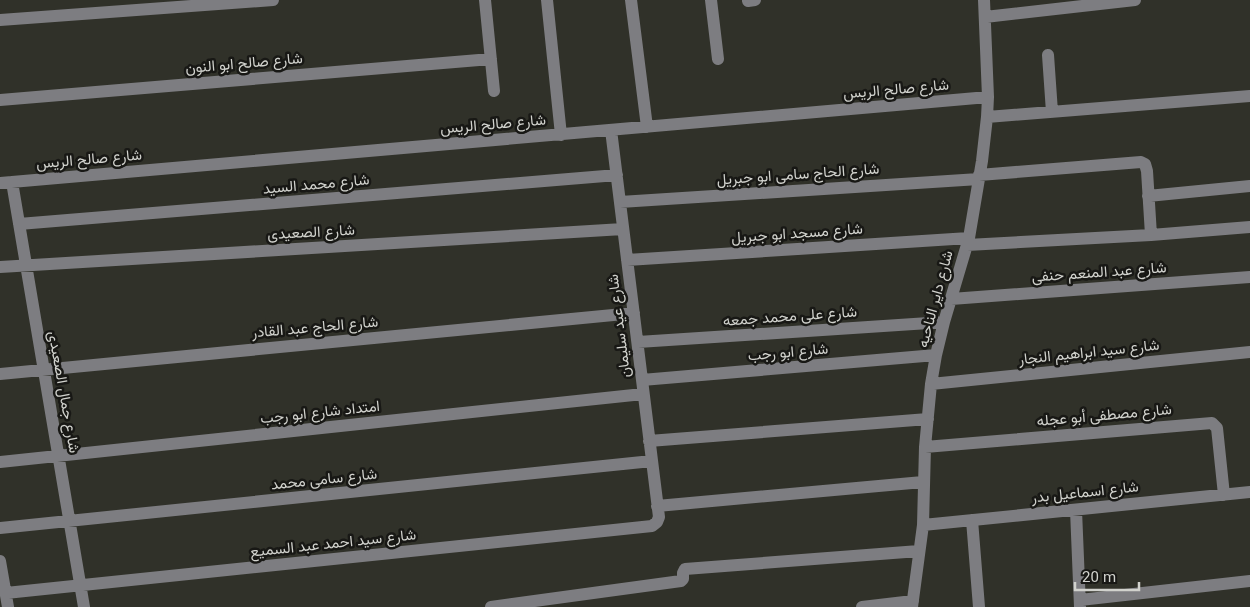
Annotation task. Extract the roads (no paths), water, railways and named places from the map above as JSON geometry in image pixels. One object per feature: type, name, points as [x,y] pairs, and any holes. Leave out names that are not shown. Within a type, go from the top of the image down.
[{"type":"street","points":[[0,20],[273,0]]},
{"type":"street","points":[[485,0],[494,91]]},
{"type":"street","points":[[547,0],[561,135]]},
{"type":"street","points":[[631,0],[647,127]]},
{"type":"street","points":[[711,0],[718,59]]},
{"type":"street","points":[[748,1],[755,0]]},
{"type":"street","name":"شارع داير الناحيه","points":[[912,604],[923,525],[923,482],[931,384],[944,322],[968,242],[988,117],[984,0]]},
{"type":"street","points":[[985,17],[1134,0]]},
{"type":"street","points":[[1048,55],[1052,112]]},
{"type":"street","name":"شارع صالح ابو النون","points":[[0,100],[491,59]]},
{"type":"street","points":[[988,117],[1250,96]]},
{"type":"street","name":"شارع صالح الريس","points":[[6,183],[988,98]]},
{"type":"street","name":"شارع عيد سليمان","points":[[611,130],[658,511]]},
{"type":"street","name":"شارع الحاج سامى ابو جبريل","points":[[620,202],[979,177],[1141,162],[1145,164],[1147,171],[1148,196]]},
{"type":"street","name":"شارع محمد السيد","points":[[19,224],[617,175]]},
{"type":"street","name":"شارع جمال الصعيدى","points":[[6,183],[19,224],[84,607]]},
{"type":"street","points":[[1151,234],[1148,196],[1250,186]]},
{"type":"street","name":"شارع مسجد ابو جبريل","points":[[627,260],[1151,234],[1250,227]]},
{"type":"street","name":"شارع الصعيدى","points":[[0,267],[623,229]]},
{"type":"street","name":"شارع عبد المنعم حنفى","points":[[951,299],[1250,277]]},
{"type":"street","name":"شارع الحاج عبد القادر","points":[[0,374],[634,313]]},
{"type":"street","name":"شارع على محمد جمعه","points":[[638,342],[944,322]]},
{"type":"street","name":"شارع سيد ابراهيم النجار","points":[[931,384],[1250,352]]},
{"type":"street","name":"شارع ابو رجب","points":[[642,380],[936,355]]},
{"type":"street","name":"امتداد شارع ابو رجب","points":[[0,462],[643,394]]},
{"type":"street","points":[[649,442],[928,419]]},
{"type":"street","name":"شارع مصطفى أبو عجله","points":[[925,447],[1212,423],[1217,428],[1224,495]]},
{"type":"street","name":"شارع سامى محمد","points":[[0,528],[652,461]]},
{"type":"street","points":[[658,511],[923,482]]},
{"type":"street","name":"شارع اسماعيل بدر","points":[[923,525],[1250,492]]},
{"type":"street","points":[[1076,510],[1080,603],[1250,580]]},
{"type":"street","name":"شارع سيد احمد عبد السميع","points":[[6,593],[647,527],[652,526],[656,522],[658,511]]},
{"type":"street","points":[[972,520],[979,607]]},
{"type":"street","points":[[491,607],[681,581],[684,579],[683,573],[686,569],[919,551]]},
{"type":"street","points":[[0,561],[8,607]]},
{"type":"street","points":[[862,607],[912,604]]}]
